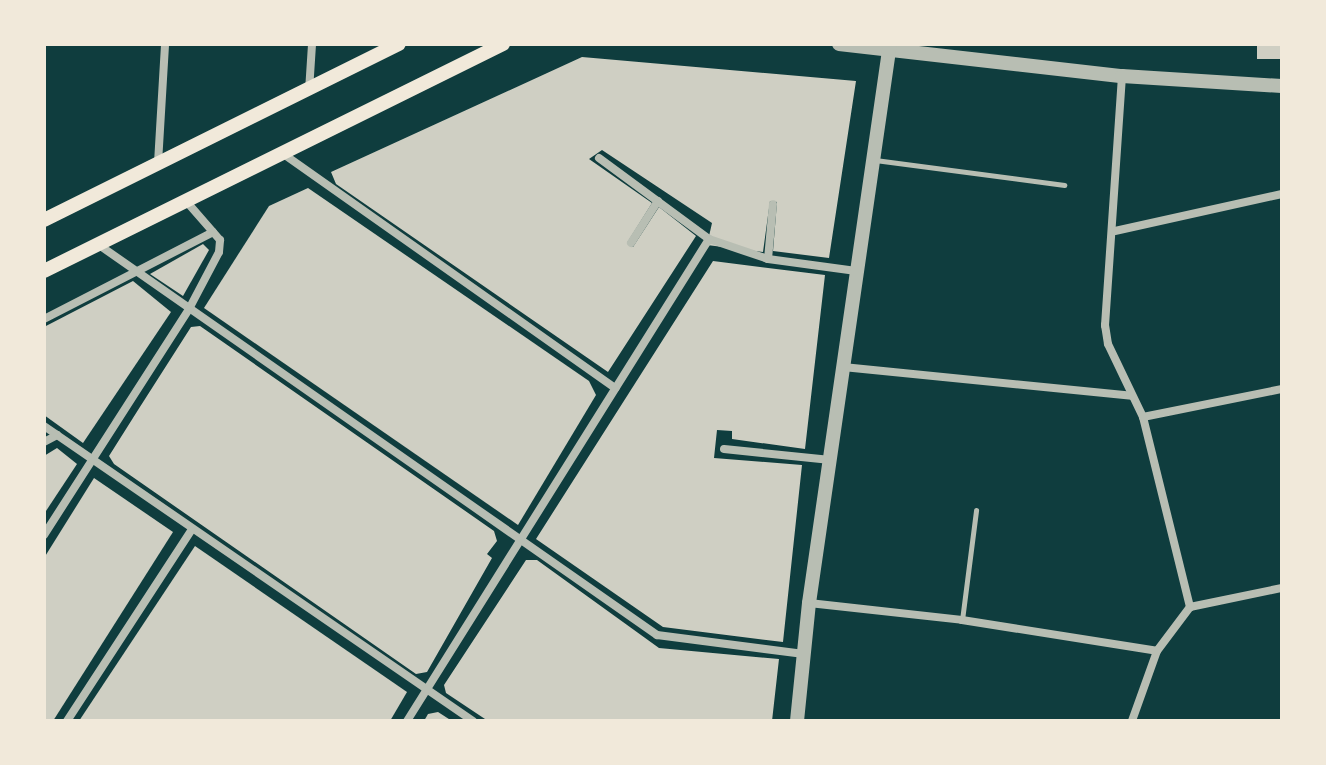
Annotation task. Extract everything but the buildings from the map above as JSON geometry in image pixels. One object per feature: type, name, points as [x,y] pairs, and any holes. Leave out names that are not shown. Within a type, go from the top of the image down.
[{"type":"main road","points":[[44,220],[309,92],[399,44]]},
{"type":"main road","points":[[44,271],[503,44]]},
{"type":"street","points":[[158,164],[165,44]]},
{"type":"street","points":[[309,92],[312,44]]},
{"type":"street","points":[[839,44],[890,46],[1122,76],[1282,86]]},
{"type":"street","points":[[797,721],[809,603],[890,46]]},
{"type":"street","points":[[1122,76],[1115,231],[1105,325],[1108,344],[1143,417],[1190,607]]},
{"type":"street","points":[[282,152],[615,388]]},
{"type":"street","points":[[599,158],[709,239],[768,259],[856,271]]},
{"type":"street","points":[[1115,231],[1282,194]]},
{"type":"street","points":[[631,243],[658,201]]},
{"type":"street","points":[[44,535],[189,309],[219,252],[213,232],[187,202]]},
{"type":"street","points":[[768,259],[773,204]]},
{"type":"street","points":[[44,319],[213,232]]},
{"type":"street","points":[[407,721],[709,239]]},
{"type":"street","points":[[99,245],[657,635],[804,654]]},
{"type":"street","points":[[842,367],[1132,396]]},
{"type":"street","points":[[1143,417],[1282,389]]},
{"type":"street","points":[[44,426],[473,721]]},
{"type":"street","points":[[44,442],[57,435]]},
{"type":"street","points":[[724,449],[830,460]]},
{"type":"street","points":[[67,721],[192,529]]},
{"type":"street","points":[[1132,721],[1157,651],[1190,607],[1282,588]]},
{"type":"street","points":[[809,603],[962,620],[1157,651]]},
{"type":"lane","points":[[872,160],[1064,185]]},
{"type":"lane","points":[[962,620],[976,510]]}]
